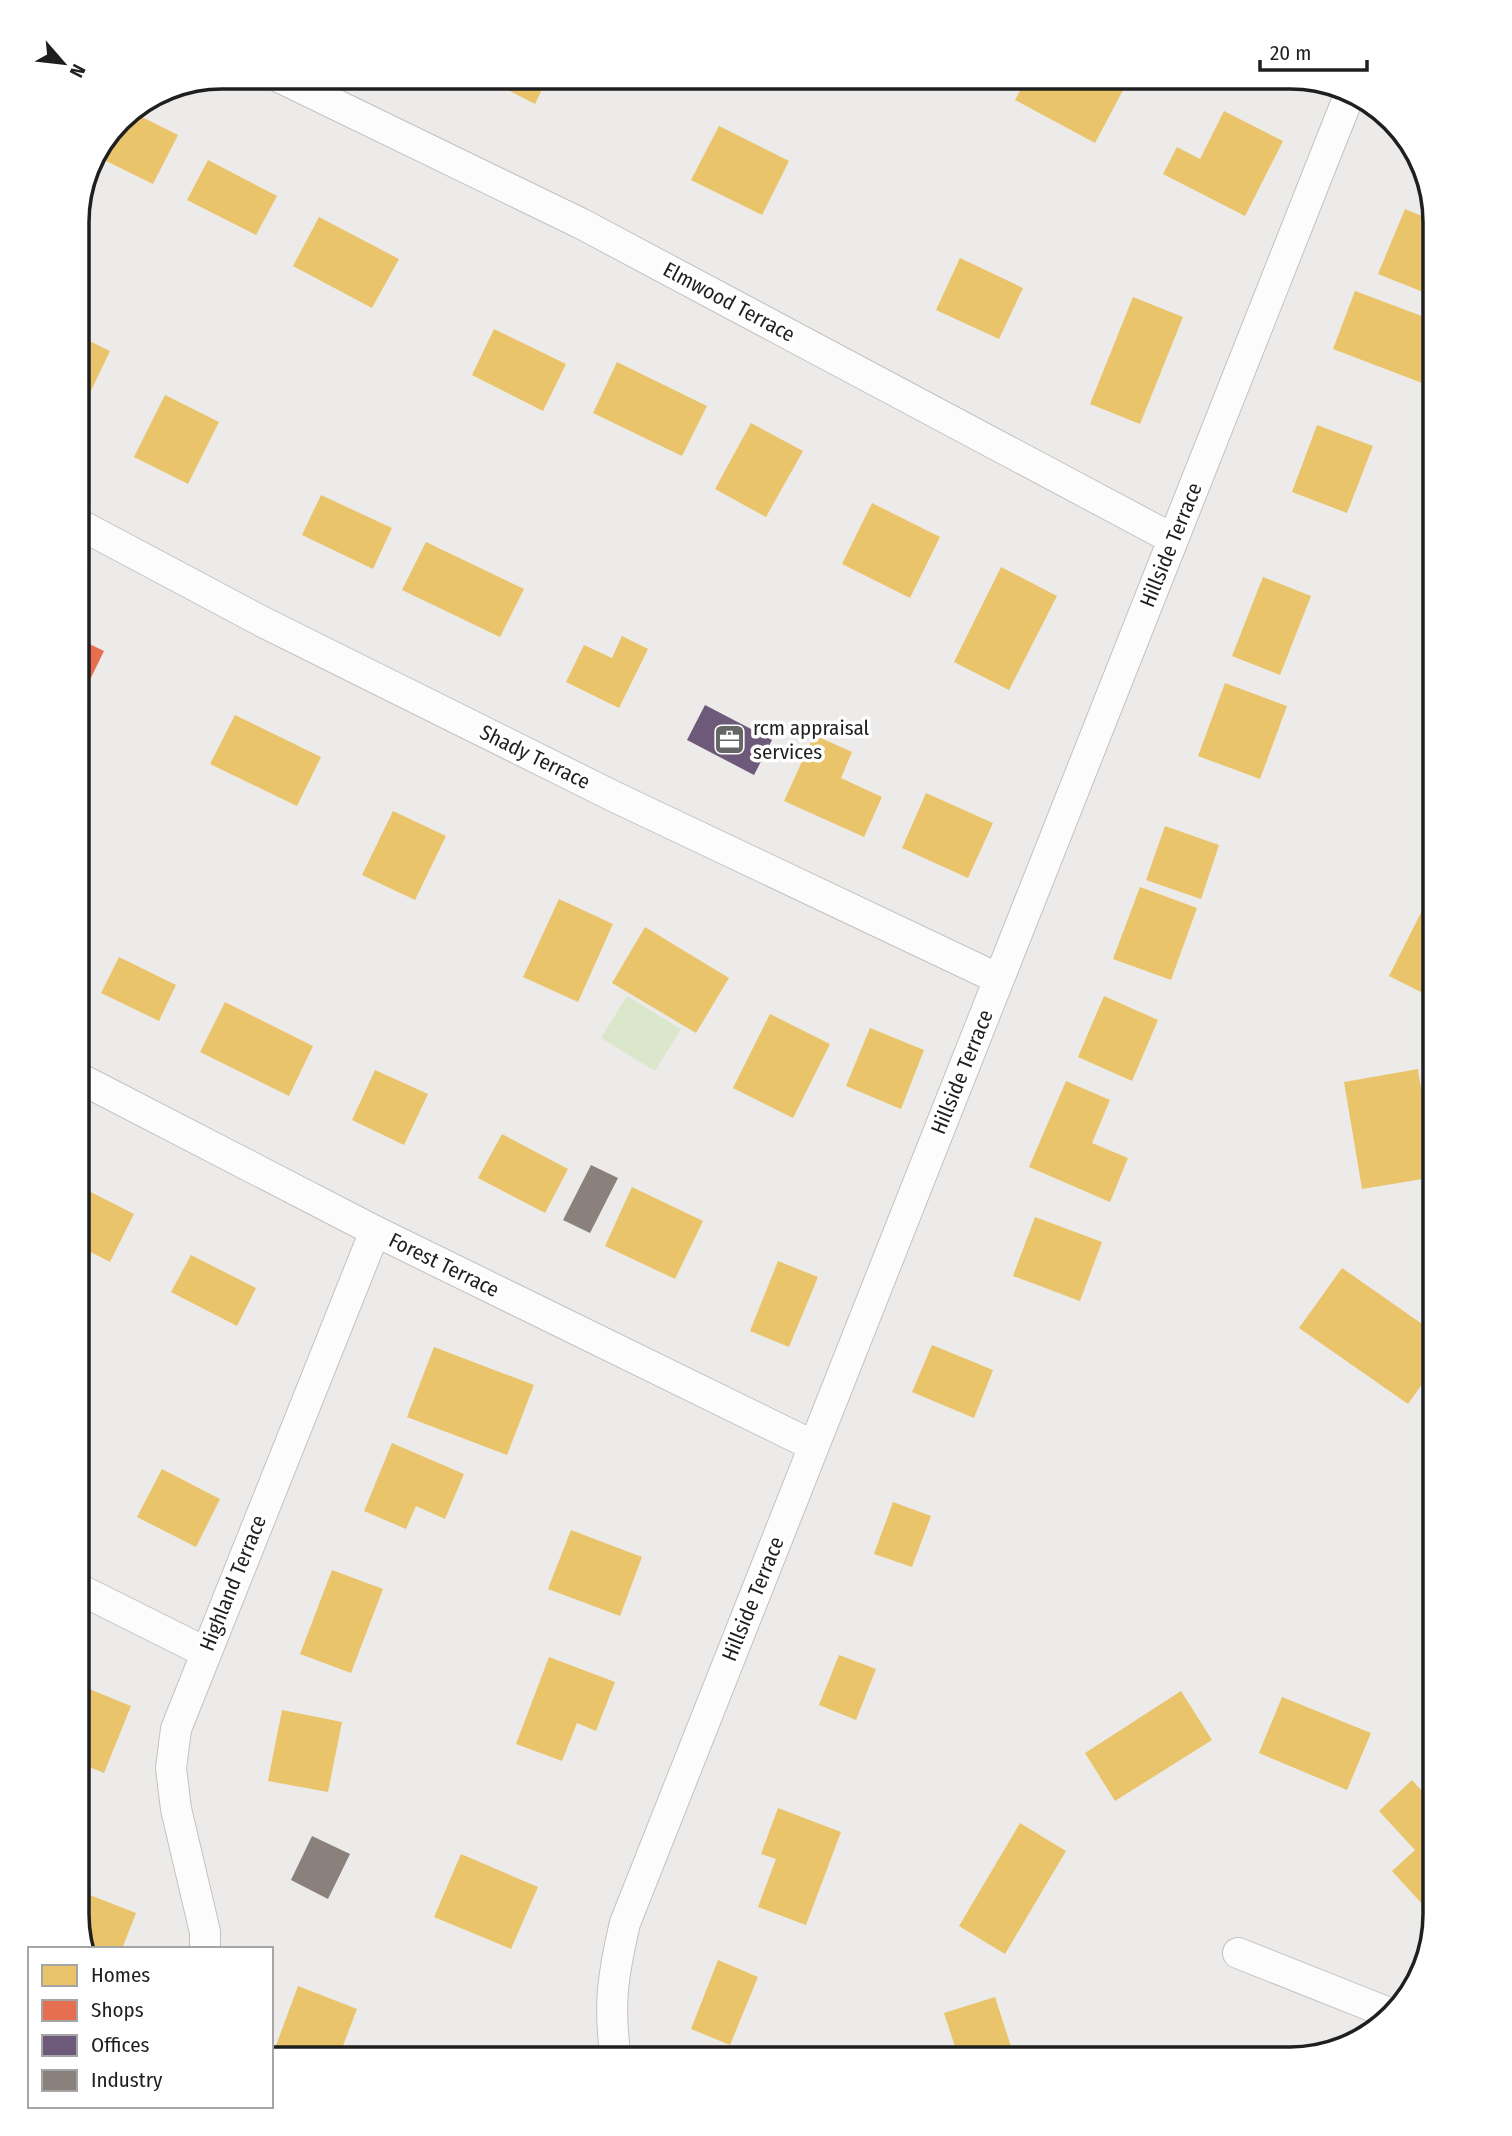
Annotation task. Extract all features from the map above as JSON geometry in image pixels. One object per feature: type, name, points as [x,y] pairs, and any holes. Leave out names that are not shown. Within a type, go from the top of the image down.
[{"type":"street","name":"Elmwood Terrace","points":[[304,89],[582,224],[1173,538]]},
{"type":"street","name":"Hillside Terrace","points":[[615,2046],[611,2024],[613,1973],[625,1923],[1346,102]]},
{"type":"street","name":"Shady Terrace","points":[[90,530],[261,621],[615,797],[999,979]]},
{"type":"street","name":"Forest Terrace","points":[[89,1083],[375,1231],[814,1446]]},
{"type":"street","name":"Highland Terrace","points":[[205,1947],[205,1932],[176,1809],[171,1768],[176,1729],[375,1231]]},
{"type":"street","points":[[89,1594],[205,1653]]},
{"type":"street","points":[[1238,1952],[1382,2010]]},
{"type":"green space","points":[[627,996],[681,1029],[655,1071],[601,1038]]},
{"type":"building: Homes","points":[[507,89],[542,89],[535,104]]},
{"type":"building: Homes","points":[[1020,90],[1123,90],[1095,143],[1015,100]]},
{"type":"building: Homes","points":[[1224,111],[1283,141],[1245,216],[1163,174],[1177,147],[1200,159]]},
{"type":"building: Homes","points":[[142,117],[178,135],[153,184],[105,160],[128,128]]},
{"type":"building: Homes","points":[[719,126],[789,161],[762,215],[691,180]]},
{"type":"building: Homes","points":[[208,160],[277,196],[256,235],[187,200]]},
{"type":"building: Homes","points":[[1405,209],[1423,216],[1423,292],[1378,274]]},
{"type":"building: Homes","points":[[319,217],[399,259],[372,308],[293,266]]},
{"type":"building: Homes","points":[[960,258],[1023,288],[999,339],[936,310]]},
{"type":"building: Homes","points":[[1355,291],[1423,316],[1423,383],[1333,349]]},
{"type":"building: Homes","points":[[1133,297],[1183,317],[1140,424],[1090,404]]},
{"type":"building: Homes","points":[[494,329],[566,364],[543,411],[472,375]]},
{"type":"building: Homes","points":[[90,341],[110,351],[90,393]]},
{"type":"building: Homes","points":[[617,362],[707,406],[682,456],[593,413]]},
{"type":"building: Homes","points":[[165,395],[219,422],[188,484],[134,457]]},
{"type":"building: Homes","points":[[751,423],[803,451],[766,517],[715,489]]},
{"type":"building: Homes","points":[[1317,425],[1373,446],[1347,513],[1292,492]]},
{"type":"building: Homes","points":[[321,495],[392,528],[373,569],[302,535]]},
{"type":"building: Homes","points":[[872,503],[940,537],[910,598],[842,564]]},
{"type":"building: Homes","points":[[426,542],[524,589],[500,637],[402,590]]},
{"type":"building: Homes","points":[[1001,567],[1057,596],[1009,690],[954,662]]},
{"type":"building: Homes","points":[[1263,577],[1311,596],[1280,675],[1232,656]]},
{"type":"building: Homes","points":[[622,636],[648,649],[619,708],[566,682],[584,645],[612,658]]},
{"type":"building: Homes","points":[[1225,683],[1287,706],[1260,779],[1198,756]]},
{"type":"building: Homes","points":[[235,715],[321,757],[297,806],[210,764]]},
{"type":"building: Homes","points":[[814,735],[852,752],[841,778],[882,797],[864,837],[784,801]]},
{"type":"building: Homes","points":[[926,793],[993,823],[968,878],[902,848]]},
{"type":"building: Homes","points":[[393,811],[446,836],[415,900],[362,875]]},
{"type":"building: Homes","points":[[1165,826],[1219,845],[1201,899],[1146,880]]},
{"type":"building: Homes","points":[[1140,887],[1197,908],[1171,980],[1113,959]]},
{"type":"building: Homes","points":[[559,899],[613,924],[578,1002],[523,977]]},
{"type":"building: Homes","points":[[1423,909],[1423,993],[1389,976]]},
{"type":"building: Homes","points":[[645,927],[729,978],[696,1033],[612,983]]},
{"type":"building: Homes","points":[[119,957],[176,985],[159,1021],[101,993]]},
{"type":"building: Homes","points":[[1104,996],[1158,1020],[1132,1081],[1078,1057]]},
{"type":"building: Homes","points":[[225,1002],[313,1046],[289,1096],[200,1052]]},
{"type":"building: Homes","points":[[770,1014],[830,1044],[793,1118],[733,1088]]},
{"type":"building: Homes","points":[[870,1028],[924,1050],[901,1109],[846,1086]]},
{"type":"building: Homes","points":[[1418,1069],[1423,1101],[1423,1179],[1362,1189],[1344,1082]]},
{"type":"building: Homes","points":[[375,1070],[428,1094],[404,1145],[352,1120]]},
{"type":"building: Homes","points":[[1066,1081],[1110,1100],[1092,1143],[1128,1158],[1110,1202],[1029,1167]]},
{"type":"building: Homes","points":[[502,1134],[568,1169],[545,1213],[478,1178]]},
{"type":"building: Homes","points":[[632,1187],[703,1221],[675,1279],[605,1246]]},
{"type":"building: Homes","points":[[89,1191],[134,1214],[110,1262],[89,1251]]},
{"type":"building: Homes","points":[[1035,1217],[1102,1242],[1080,1301],[1013,1276]]},
{"type":"building: Homes","points":[[191,1255],[256,1288],[237,1326],[171,1292]]},
{"type":"building: Homes","points":[[778,1261],[818,1277],[789,1347],[750,1331]]},
{"type":"building: Homes","points":[[1342,1268],[1423,1325],[1423,1383],[1408,1404],[1299,1328]]},
{"type":"building: Homes","points":[[932,1345],[993,1370],[974,1418],[912,1392]]},
{"type":"building: Homes","points":[[434,1347],[534,1385],[507,1455],[407,1417]]},
{"type":"building: Homes","points":[[392,1443],[464,1474],[445,1519],[416,1506],[406,1529],[364,1511]]},
{"type":"building: Homes","points":[[162,1469],[220,1499],[196,1547],[137,1517]]},
{"type":"building: Homes","points":[[893,1502],[931,1516],[912,1567],[874,1554]]},
{"type":"building: Homes","points":[[571,1530],[642,1557],[620,1616],[548,1589]]},
{"type":"building: Homes","points":[[332,1570],[383,1589],[351,1673],[300,1654]]},
{"type":"building: Homes","points":[[839,1655],[876,1669],[856,1720],[819,1705]]},
{"type":"building: Homes","points":[[549,1657],[615,1682],[596,1731],[577,1723],[562,1761],[516,1744]]},
{"type":"building: Homes","points":[[89,1689],[131,1706],[104,1773],[89,1767]]},
{"type":"building: Homes","points":[[1181,1691],[1212,1740],[1115,1801],[1085,1753]]},
{"type":"building: Homes","points":[[1282,1697],[1371,1733],[1347,1790],[1259,1753]]},
{"type":"building: Homes","points":[[282,1710],[342,1722],[328,1792],[268,1781]]},
{"type":"building: Homes","points":[[1412,1780],[1423,1792],[1423,1905],[1392,1871],[1415,1850],[1379,1811]]},
{"type":"building: Homes","points":[[778,1808],[841,1832],[806,1925],[758,1907],[776,1859],[761,1854]]},
{"type":"building: Homes","points":[[1020,1823],[1066,1851],[1005,1954],[959,1926]]},
{"type":"building: Homes","points":[[461,1854],[538,1887],[511,1949],[434,1917]]},
{"type":"building: Homes","points":[[89,1895],[136,1913],[123,1947],[94,1947],[90,1931]]},
{"type":"building: Homes","points":[[718,1960],[758,1977],[730,2045],[691,2029]]},
{"type":"building: Homes","points":[[298,1986],[357,2009],[343,2046],[276,2046]]},
{"type":"building: Homes","points":[[995,1997],[1011,2047],[955,2047],[944,2013]]},
{"type":"building: Shops","points":[[90,644],[104,651],[90,680]]},
{"type":"building: Offices","name":"rcm appraisal services","points":[[705,705],[772,740],[754,775],[687,740]]},
{"type":"building: Industry","points":[[591,1165],[618,1178],[590,1233],[563,1220]]},
{"type":"building: Industry","points":[[312,1836],[350,1854],[328,1899],[291,1880]]},
{"type":"place","name":"rcm appraisal services","points":[[730,740]]}]
